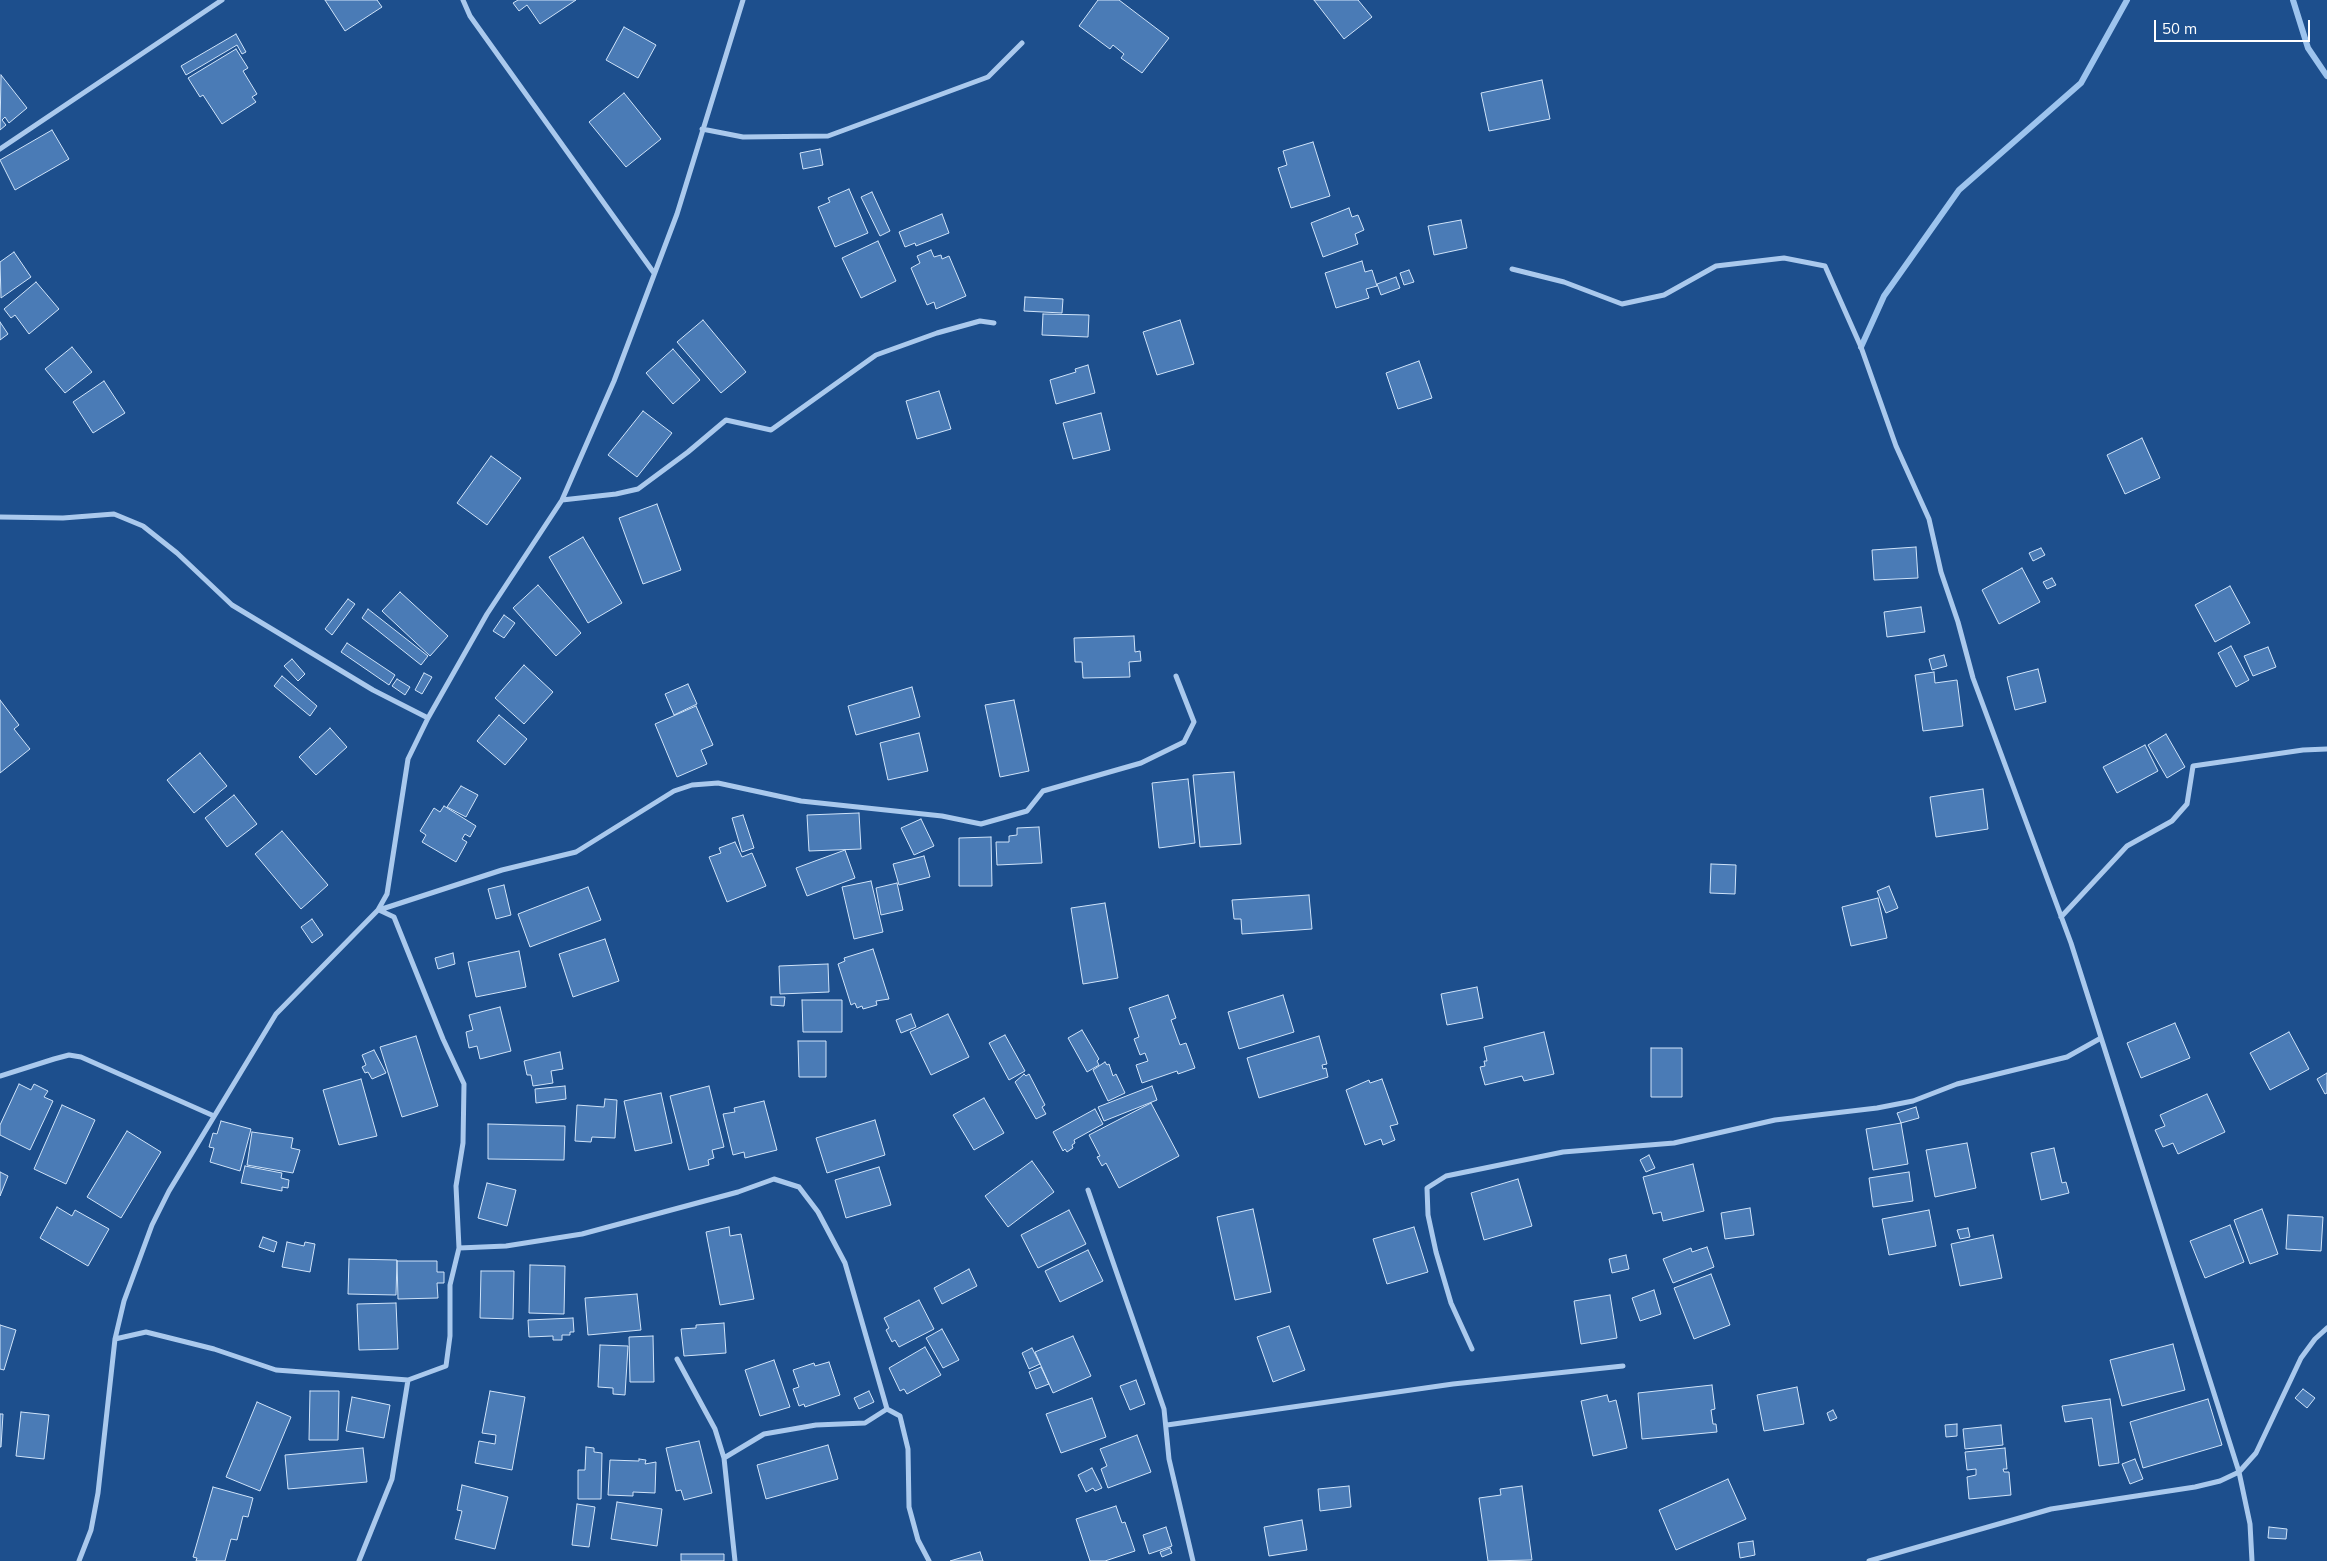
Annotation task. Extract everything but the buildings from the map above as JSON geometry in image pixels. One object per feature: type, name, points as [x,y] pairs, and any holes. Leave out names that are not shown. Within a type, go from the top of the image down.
[{"type":"street","points":[[0,149],[222,0]]},
{"type":"street","points":[[463,0],[470,16],[654,273]]},
{"type":"street","points":[[79,1561],[91,1530],[98,1493],[115,1339],[124,1301],[152,1225],[169,1190],[276,1014],[378,910],[387,894],[408,759],[428,718],[488,614],[562,500],[614,381],[677,214],[742,0]]},
{"type":"street","points":[[702,129],[742,137],[828,136],[988,77],[1022,43]]},
{"type":"street","points":[[1512,269],[1564,282],[1622,304],[1664,295],[1716,266],[1784,258],[1825,266],[1861,347],[1896,446],[1930,519],[1941,572],[1973,678],[2061,917],[2239,1472],[2250,1524],[2252,1561]]},
{"type":"street","points":[[562,500],[616,494],[638,489],[688,452],[726,420],[771,430],[876,355],[937,333],[980,321],[994,323]]},
{"type":"street","points":[[0,517],[63,518],[114,514],[144,526],[177,553],[232,605],[373,690],[428,718]]},
{"type":"street","points":[[378,910],[502,870],[576,852],[674,792],[692,785],[718,783],[801,801],[942,816],[982,824],[990,822],[1026,811],[1043,791],[1141,763],[1184,742],[1194,722],[1176,676]]},
{"type":"street","points":[[2061,917],[2127,846],[2172,820],[2187,804],[2193,766],[2303,750],[2327,749]]},
{"type":"street","points":[[115,1339],[146,1332],[214,1349],[276,1370],[408,1380],[446,1366],[450,1336],[450,1285],[460,1248],[456,1186],[463,1143],[464,1084],[443,1039],[394,917],[378,910]]},
{"type":"street","points":[[1472,1349],[1451,1303],[1436,1252],[1428,1215],[1427,1188],[1446,1176],[1563,1152],[1674,1143],[1775,1120],[1877,1108],[1912,1101],[1957,1084],[2067,1057],[2101,1038]]},
{"type":"street","points":[[0,1076],[70,1055],[81,1057],[214,1116]]},
{"type":"street","points":[[460,1248],[506,1246],[582,1234],[738,1192],[774,1179],[798,1186],[818,1212],[845,1263],[887,1409],[900,1416],[908,1449],[909,1507],[918,1540],[929,1561]]},
{"type":"street","points":[[1088,1190],[1164,1409],[1169,1459],[1193,1561]]},
{"type":"street","points":[[1869,1561],[2051,1508],[2195,1487],[2220,1481],[2239,1472],[2256,1453],[2301,1358],[2315,1339],[2327,1328]]},
{"type":"street","points":[[678,1360],[714,1429],[724,1458],[735,1561]]},
{"type":"street","points":[[1167,1425],[1453,1384],[1623,1366]]},
{"type":"street","points":[[359,1561],[392,1479],[408,1380]]},
{"type":"street","points":[[724,1458],[764,1434],[816,1425],[866,1423],[887,1409]]},
{"type":"waterway","points":[[1861,347],[1884,296],[1959,190],[2081,83],[2127,0]]},
{"type":"waterway","points":[[2293,0],[2308,48],[2327,76]]}]
